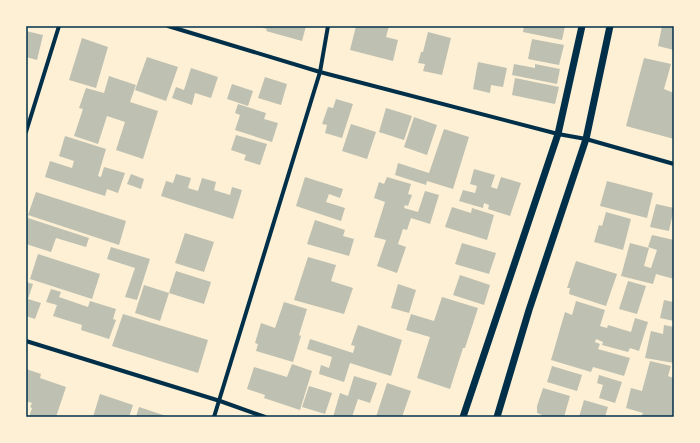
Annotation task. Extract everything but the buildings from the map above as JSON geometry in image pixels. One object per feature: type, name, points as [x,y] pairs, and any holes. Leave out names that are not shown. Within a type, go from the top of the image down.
[{"type":"street","points":[[26,132],[59,26]]},
{"type":"street","points":[[168,26],[320,72],[558,134],[586,139],[674,164]]},
{"type":"street","points":[[214,417],[320,72],[328,26]]},
{"type":"street","points":[[463,417],[558,134],[582,26]]},
{"type":"street","points":[[497,417],[529,310],[586,139],[610,26]]},
{"type":"street","points":[[26,341],[220,401],[265,417]]}]
